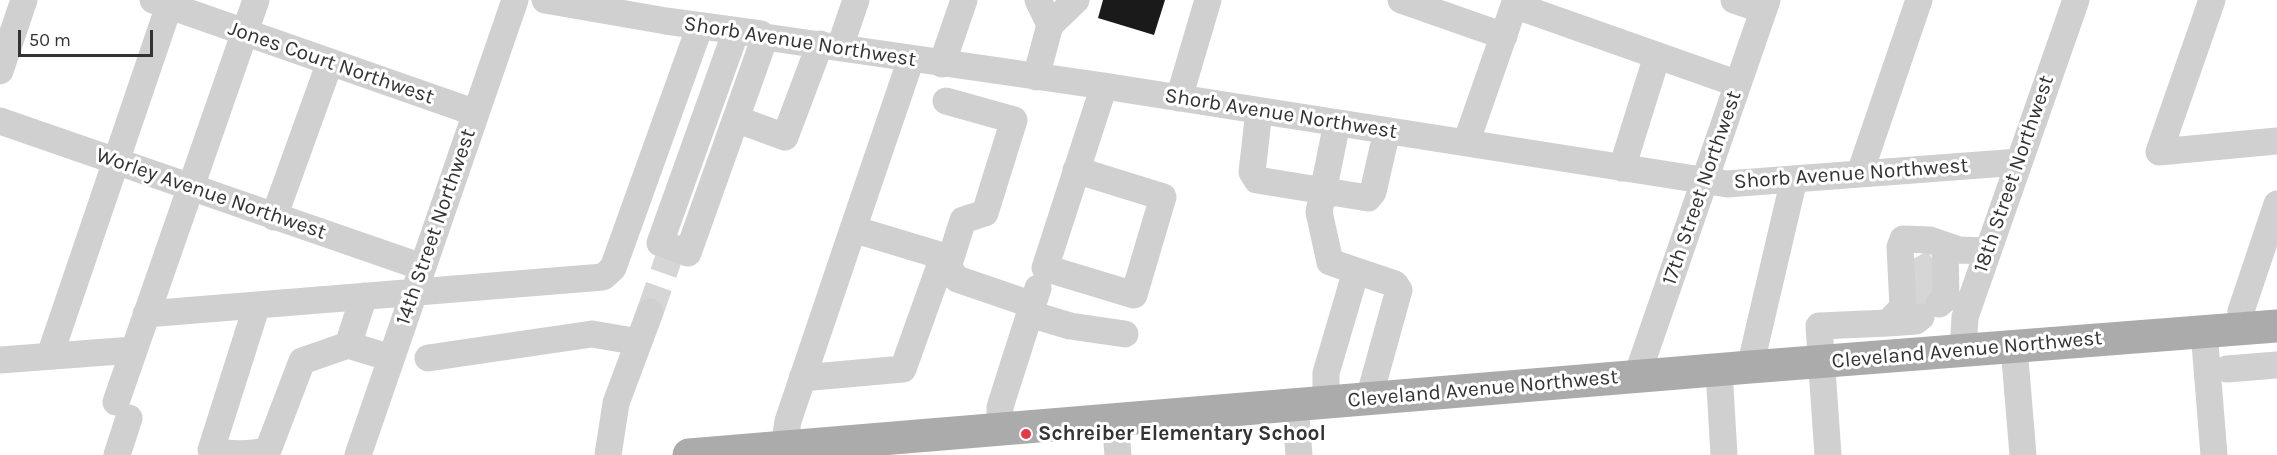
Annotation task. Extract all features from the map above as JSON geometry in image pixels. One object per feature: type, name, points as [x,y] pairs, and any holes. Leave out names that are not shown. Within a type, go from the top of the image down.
[{"type":"main road","name":"Cleveland Avenue Northwest","points":[[689,455],[784,447],[872,447],[1000,428],[2277,326]]},
{"type":"street","points":[[0,71],[24,0]]},
{"type":"street","points":[[117,455],[122,410],[133,350],[256,0]]},
{"type":"street","name":"14th Street Northwest","points":[[358,455],[515,0]]},
{"type":"street","name":"Shorb Avenue Northwest","points":[[545,0],[669,10],[700,26],[760,34],[765,37],[1104,86],[1727,184],[2019,162]]},
{"type":"street","points":[[736,119],[785,137],[830,45],[856,0]]},
{"type":"street","points":[[942,64],[964,0]]},
{"type":"street","points":[[1038,0],[1050,24]]},
{"type":"street","points":[[1036,77],[1050,24],[1076,0]]},
{"type":"street","points":[[1179,98],[1208,0]]},
{"type":"street","points":[[1401,0],[1504,36]]},
{"type":"street","points":[[1734,0],[1765,5]]},
{"type":"street","points":[[1860,173],[1919,0]]},
{"type":"street","name":"18th Street Northwest","points":[[1963,351],[1965,317],[2076,0]]},
{"type":"street","points":[[2212,0],[2159,153],[2277,141]]},
{"type":"street","points":[[50,355],[117,162],[164,2]]},
{"type":"street","name":"Jones Court Northwest","points":[[164,2],[244,33],[476,113]]},
{"type":"street","points":[[1466,143],[1515,3],[1738,84]]},
{"type":"street","name":"17th Street Northwest","points":[[1637,376],[1765,5]]},
{"type":"street","points":[[146,314],[607,275],[613,268],[700,26]]},
{"type":"street","points":[[736,31],[660,243],[671,254],[688,253],[765,37]]},
{"type":"street","points":[[1622,168],[1658,56]]},
{"type":"street","points":[[784,447],[788,421],[802,378],[911,59]]},
{"type":"street","points":[[274,217],[330,62]]},
{"type":"street","points":[[1000,428],[1000,407],[1104,86]]},
{"type":"street","points":[[802,378],[903,369],[963,220],[985,213],[1014,120],[946,101]]},
{"type":"street","points":[[1259,111],[1252,172],[1257,180],[1324,189],[1368,198],[1373,192],[1387,131]]},
{"type":"street","name":"Worley Avenue Northwest","points":[[0,122],[422,267]]},
{"type":"street","points":[[1336,123],[1319,212],[1329,262],[1395,284],[1399,290],[1369,398]]},
{"type":"street","points":[[853,229],[939,255],[957,279],[1037,292],[1134,295],[1163,197],[1076,170]]},
{"type":"street","points":[[1724,455],[1735,368],[1794,178]]},
{"type":"street","points":[[2241,328],[2241,311],[2267,261],[2277,204]]},
{"type":"street","points":[[1828,455],[1819,326],[1922,289],[1959,250],[1988,251]]},
{"type":"street","points":[[1299,455],[1310,403],[1326,373],[1356,271]]},
{"type":"street","points":[[1908,355],[1922,289]]},
{"type":"street","points":[[1037,292],[1070,326],[1125,334]]},
{"type":"street","points":[[348,345],[364,296]]},
{"type":"street","points":[[257,304],[210,452],[267,452],[302,361],[348,345],[391,358]]},
{"type":"street","points":[[608,455],[616,403],[650,312]]},
{"type":"street","points":[[2204,331],[2214,455]]},
{"type":"street","points":[[428,358],[592,333],[639,342]]},
{"type":"street","points":[[2014,347],[2023,455]]},
{"type":"street","points":[[0,360],[133,350]]},
{"type":"street","points":[[2227,369],[2277,365]]},
{"type":"street","points":[[1115,419],[1118,455]]},
{"type":"building","points":[[1103,0],[1165,0],[1154,35],[1098,18]]},
{"type":"tunnel","points":[[650,312],[668,260]]},
{"type":"tunnel","points":[[1911,276],[1935,262]]},
{"type":"tunnel","points":[[1913,300],[1937,286]]},
{"type":"place","name":"Schreiber Elementary School","points":[[1026,434]]}]
